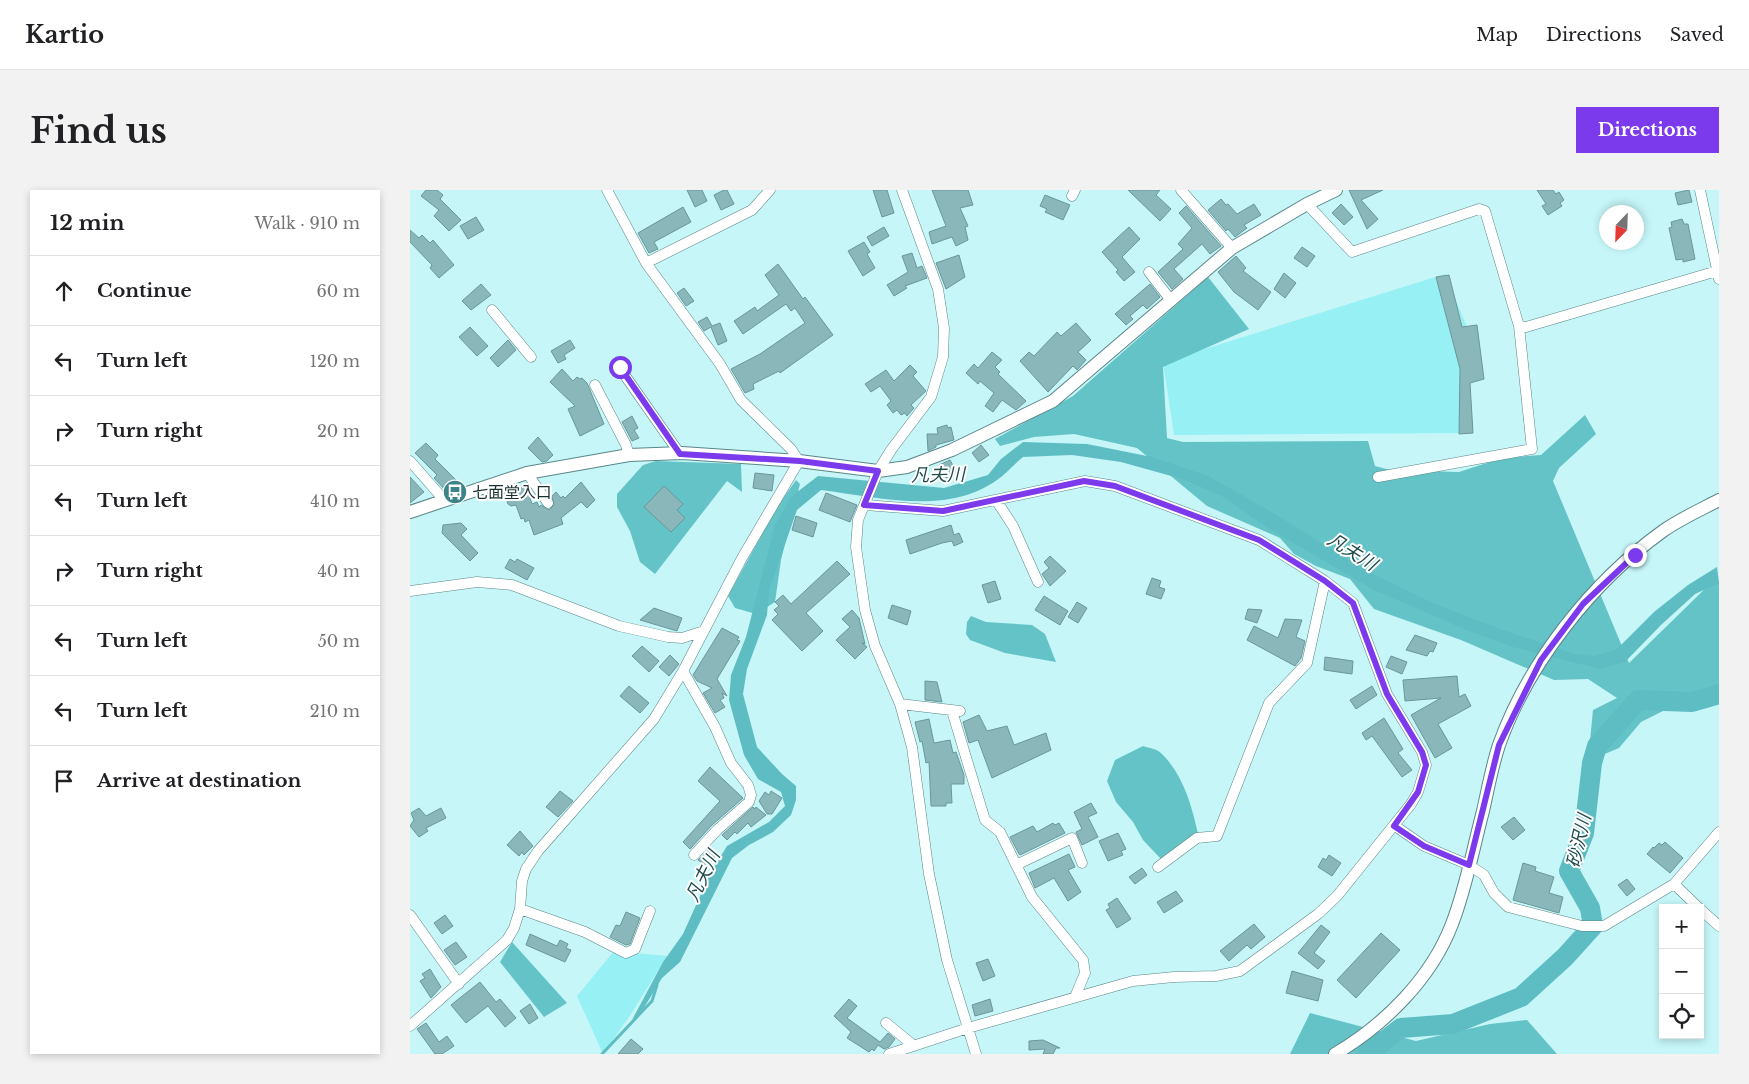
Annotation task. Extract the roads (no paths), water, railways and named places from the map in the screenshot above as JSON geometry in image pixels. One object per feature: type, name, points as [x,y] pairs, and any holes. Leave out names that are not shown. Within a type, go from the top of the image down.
[{"type":"street","points":[[607,190],[646,263],[720,364],[741,400],[791,448],[800,461]]},
{"type":"street","points":[[646,263],[752,210],[770,190]]},
{"type":"street","points":[[902,190],[938,289],[944,328],[943,357],[931,397],[891,450],[878,471],[858,520],[856,547],[865,610],[875,646],[900,704],[912,747],[930,874],[948,960],[976,1054]]},
{"type":"street","points":[[1182,190],[1232,248]]},
{"type":"street","points":[[410,512],[527,473],[629,456],[680,454],[800,461],[878,471],[907,467],[952,450],[1053,401],[1232,248],[1307,204],[1336,190]]},
{"type":"street","points":[[1519,326],[1526,327],[1718,275],[1700,190]]},
{"type":"street","points":[[1307,204],[1352,252],[1479,209],[1485,211],[1519,326],[1532,449],[1378,477]]},
{"type":"street","points":[[1150,272],[1170,300]]},
{"type":"street","points":[[492,310],[531,357]]},
{"type":"street","points":[[620,367],[680,454]]},
{"type":"street","points":[[594,385],[626,445],[629,456]]},
{"type":"street","points":[[410,1026],[507,940],[514,928],[520,909],[522,881],[526,869],[538,851],[654,719],[684,671],[742,558],[800,461]]},
{"type":"street","points":[[410,462],[445,501]]},
{"type":"street","points":[[527,473],[548,503]]},
{"type":"street","points":[[864,505],[943,511],[1084,481],[1115,486],[1259,540],[1325,581],[1353,603],[1387,694],[1422,752],[1426,765],[1418,792],[1394,826],[1337,896],[1318,914],[1240,971],[1216,976],[1174,977],[1133,981],[968,1028],[888,1054]]},
{"type":"street","points":[[996,500],[1013,526],[1038,582]]},
{"type":"street","points":[[1335,1054],[1355,1042],[1386,1018],[1416,984],[1438,952],[1451,926],[1469,865],[1499,745],[1541,660],[1556,638],[1583,604],[1609,577],[1662,531],[1719,500]]},
{"type":"street","points":[[1158,867],[1197,838],[1217,836],[1269,703],[1307,663],[1325,581]]},
{"type":"street","points":[[410,591],[477,582],[512,585],[619,626],[668,638],[682,638],[704,632]]},
{"type":"street","points":[[684,671],[715,727],[731,763],[748,784],[751,795],[749,802],[694,855]]},
{"type":"street","points":[[900,704],[956,711],[985,820],[1000,832],[1032,897],[1084,960],[1085,973],[1075,997]]},
{"type":"street","points":[[1394,826],[1424,846],[1469,865],[1484,875],[1494,893],[1508,907],[1582,926],[1604,926],[1674,884],[1719,832]]},
{"type":"street","points":[[1016,865],[1072,838],[1082,862]]},
{"type":"street","points":[[1674,884],[1696,904]]},
{"type":"street","points":[[520,909],[585,932],[626,952],[635,949],[650,912]]},
{"type":"street","points":[[1704,912],[1719,926]]},
{"type":"street","points":[[410,916],[459,984]]},
{"type":"street","points":[[886,1023],[913,1045]]},
{"type":"waterway","name":"砂沢川","points":[[1367,1054],[1401,1028],[1453,1024],[1521,997],[1565,957],[1593,926],[1590,908],[1569,871],[1584,833],[1592,763],[1597,746],[1638,700],[1692,702],[1719,694]]},
{"type":"waterway","name":"凡夫川","points":[[602,1054],[652,1001],[657,985]]},
{"type":"place","name":"七面堂入口","points":[[455,492]]}]
